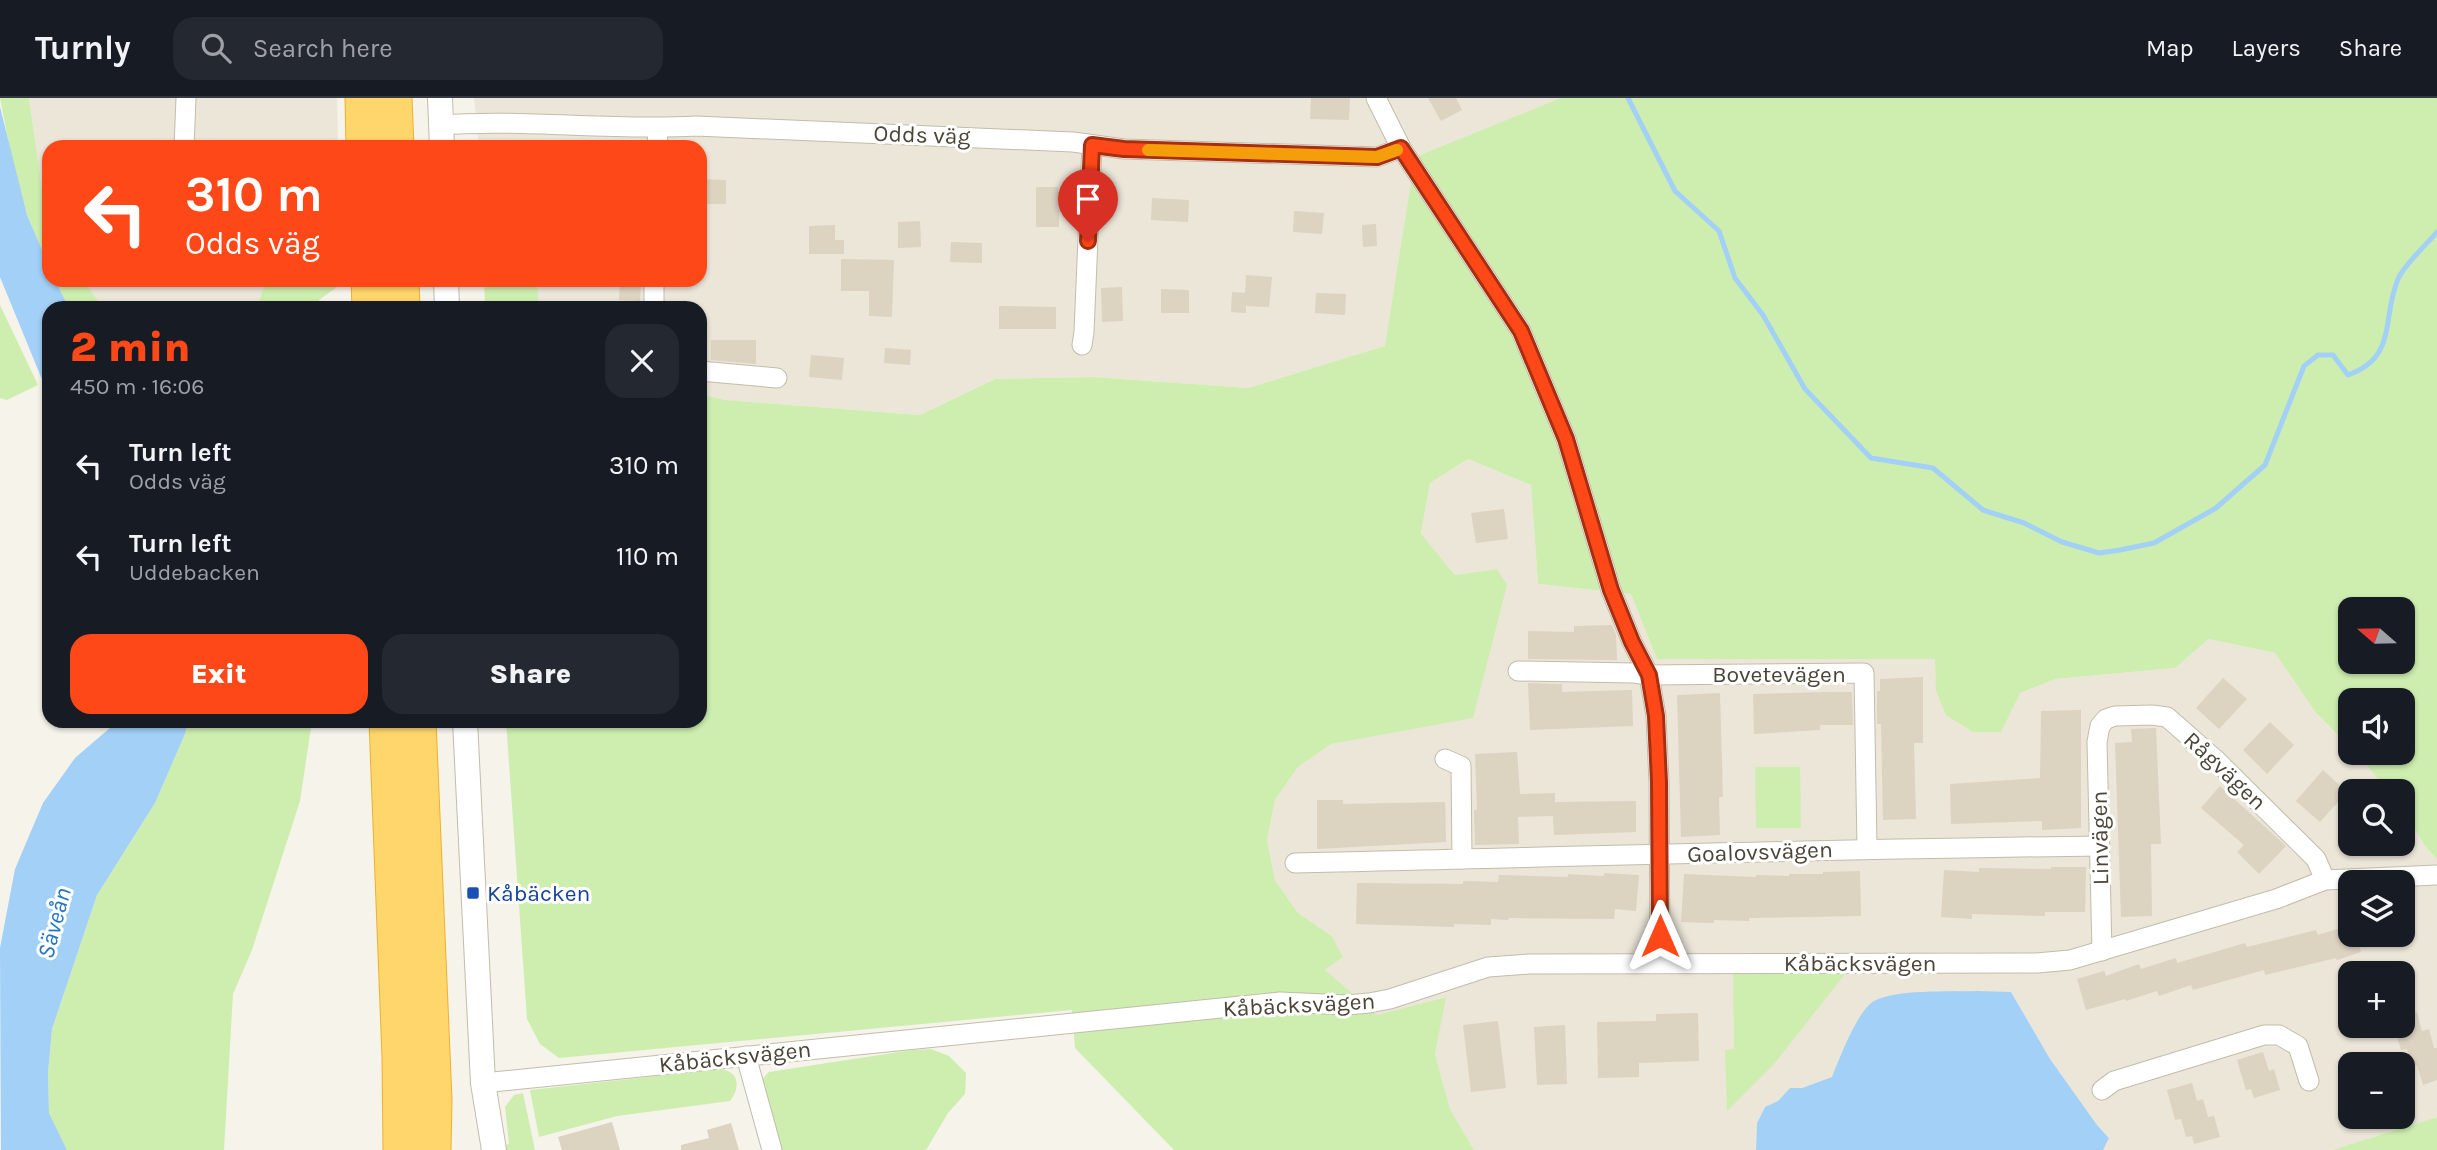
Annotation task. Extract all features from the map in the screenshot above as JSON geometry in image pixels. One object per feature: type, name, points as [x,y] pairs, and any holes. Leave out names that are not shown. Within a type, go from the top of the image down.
[{"type":"highway","points":[[363,98],[364,140]]},
{"type":"highway","points":[[394,98],[396,140]]},
{"type":"highway","points":[[387,728],[401,1150]]},
{"type":"highway","points":[[418,728],[434,1100],[433,1150]]},
{"type":"street","points":[[184,140],[186,98]]},
{"type":"street","points":[[440,98],[442,136]]},
{"type":"street","points":[[1376,98],[1401,148],[1521,331],[1566,439],[1611,590],[1649,675],[1656,716],[1661,854],[1660,963]]},
{"type":"street","name":"Odds väg","points":[[442,136],[485,122],[658,137],[696,125],[1062,141],[1124,149],[1377,157],[1401,148]]},
{"type":"street","points":[[1082,345],[1092,145]]},
{"type":"street","points":[[707,372],[777,378]]},
{"type":"street","name":"Bovetevägen","points":[[1518,671],[1649,675],[1864,673],[1867,848]]},
{"type":"street","name":"Rågvägen","points":[[2100,726],[2106,719],[2115,716],[2167,717],[2217,761],[2316,859],[2325,880]]},
{"type":"street","name":"Linvägen","points":[[2100,726],[2097,741],[2102,951]]},
{"type":"street","points":[[465,728],[483,1083],[494,1150]]},
{"type":"street","points":[[1445,760],[1461,766],[1462,859]]},
{"type":"street","name":"Goalovsvägen","points":[[1295,863],[1867,848],[2100,846]]},
{"type":"street","name":"Kåbäcksvägen","points":[[483,1083],[1280,1002],[1347,1005],[1369,1003],[1390,999],[1488,967],[1660,963],[2037,963],[2070,960],[2276,899],[2325,880],[2437,874]]},
{"type":"street","points":[[2102,1090],[2114,1082],[2264,1035],[2279,1035],[2298,1046],[2309,1081]]},
{"type":"street","points":[[746,1056],[772,1150]]},
{"type":"shaded area","points":[[29,98],[337,98],[338,140],[42,140],[42,189]]},
{"type":"shaded area","points":[[474,98],[1561,98],[1415,157],[1386,346],[1248,388],[1093,377],[995,379],[920,415],[725,400],[707,396],[707,301],[538,301],[538,287],[707,287],[707,140],[478,140]]},
{"type":"shaded area","points":[[88,287],[264,287],[259,301],[98,301]]},
{"type":"shaded area","points":[[1468,459],[1531,485],[1538,584],[1631,594],[1657,659],[1936,659],[1936,691],[2020,693],[2056,679],[2175,668],[2209,639],[2275,653],[2316,713],[2338,735],[2338,765],[2368,765],[2379,779],[2338,779],[2338,856],[2415,856],[2415,829],[2437,859],[2437,1117],[2415,1124],[2415,1052],[2338,1052],[2338,1129],[2399,1129],[2332,1150],[2103,1150],[2109,1137],[2097,1125],[2050,1059],[2011,992],[1863,1014],[1842,1051],[1832,1077],[1802,1088],[1790,1088],[1778,1101],[1765,1107],[1757,1123],[1756,1150],[1474,1150],[1450,1109],[1435,1054],[1445,997],[1377,1016],[1325,970],[1343,957],[1332,936],[1298,913],[1275,880],[1267,840],[1275,800],[1298,767],[1331,744],[1390,732],[1497,569],[1455,575],[1421,535],[1430,483]]},
{"type":"green space","points":[[0,98],[29,98],[42,189],[42,250],[27,215]]},
{"type":"green space","points":[[1561,98],[2437,98],[2437,859],[2415,829],[2415,779],[2379,779],[2366,765],[2415,765],[2415,688],[2338,688],[2338,735],[2316,713],[2275,653],[2209,639],[2175,668],[2056,679],[2020,693],[2001,732],[1973,732],[1946,715],[1936,691],[1935,659],[1657,659],[1631,594],[1538,584],[1531,485],[1468,459],[1430,483],[1421,534],[1455,575],[1497,569],[1507,585],[1473,718],[1331,744],[1298,767],[1275,800],[1267,840],[1275,880],[1298,913],[1332,936],[1343,957],[1325,970],[1377,1015],[1446,997],[1435,1054],[1450,1109],[1474,1150],[1174,1150],[1075,1048],[1072,1010],[559,1058],[540,1044],[527,1019],[506,728],[707,728],[707,396],[725,400],[920,415],[995,379],[1093,377],[1248,388],[1385,346],[1415,157]]},
{"type":"green space","points":[[58,287],[88,287],[98,301],[66,301]]},
{"type":"green space","points":[[264,287],[337,287],[319,301],[259,301]]},
{"type":"green space","points":[[484,287],[538,287],[538,301],[485,301]]},
{"type":"green space","points":[[0,305],[38,385],[7,400],[0,398]]},
{"type":"green space","points":[[186,728],[311,728],[300,801],[252,950],[233,994],[224,1150],[67,1150],[49,1113],[48,1073],[52,1029],[97,895],[155,803]]},
{"type":"green space","points":[[1755,767],[1800,767],[1801,828],[1756,828]]},
{"type":"green space","points":[[1733,973],[1845,974],[1774,1064],[1727,1111],[1725,1050],[1734,1049]]},
{"type":"green space","points":[[931,1049],[949,1056],[966,1073],[965,1094],[948,1113],[926,1150],[782,1150],[762,1079],[769,1072]]},
{"type":"green space","points":[[720,1069],[731,1073],[736,1080],[736,1090],[730,1101],[617,1116],[539,1137],[530,1090]]},
{"type":"green space","points":[[523,1093],[535,1150],[507,1150],[506,1145],[509,1144],[505,1107],[514,1095]]},
{"type":"green space","points":[[2437,1117],[2437,1150],[2332,1150],[2399,1129],[2415,1129],[2415,1124]]},
{"type":"water","points":[[0,107],[27,215],[42,250],[42,287],[58,287],[66,301],[42,301],[42,378],[0,277]]},
{"type":"water","name":"Säveån","points":[[110,728],[186,728],[155,803],[97,895],[52,1029],[48,1073],[49,1113],[67,1150],[1,1150],[0,948],[15,869],[43,803],[75,758]]},
{"type":"water","points":[[2011,992],[2050,1059],[2109,1138],[2103,1150],[1756,1150],[1757,1123],[1765,1107],[1778,1101],[1790,1088],[1802,1088],[1832,1077],[1856,1024],[1874,1001],[1909,993]]},
{"type":"building","points":[[1311,98],[1350,98],[1349,120],[1310,119]]},
{"type":"building","points":[[1428,98],[1456,98],[1462,110],[1441,121]]},
{"type":"building","points":[[707,179],[726,180],[726,204],[707,204]]},
{"type":"building","points":[[1036,187],[1058,187],[1058,192],[1075,191],[1075,212],[1059,212],[1059,227],[1036,227]]},
{"type":"building","points":[[1152,198],[1189,200],[1188,222],[1151,220]]},
{"type":"building","points":[[1294,211],[1324,213],[1322,234],[1293,232]]},
{"type":"building","points":[[920,221],[921,247],[898,248],[898,222]]},
{"type":"building","points":[[1376,224],[1377,246],[1363,247],[1362,225]]},
{"type":"building","points":[[835,225],[835,240],[844,240],[844,254],[809,254],[809,226]]},
{"type":"building","points":[[951,242],[982,243],[982,263],[950,262]]},
{"type":"building","points":[[841,259],[894,260],[892,317],[869,316],[869,291],[841,291]]},
{"type":"building","points":[[1246,275],[1272,277],[1269,307],[1246,306],[1246,313],[1231,312],[1232,292],[1245,293]]},
{"type":"building","points":[[620,287],[641,287],[640,301],[619,300]]},
{"type":"building","points":[[1122,287],[1123,321],[1102,322],[1101,288]]},
{"type":"building","points":[[1161,289],[1189,290],[1189,313],[1161,313]]},
{"type":"building","points":[[1316,293],[1346,294],[1345,315],[1315,313]]},
{"type":"building","points":[[999,306],[1056,307],[1056,329],[999,329]]},
{"type":"building","points":[[711,340],[756,340],[756,364],[711,360]]},
{"type":"building","points":[[885,348],[911,350],[910,365],[884,363]]},
{"type":"building","points":[[811,355],[844,358],[842,380],[809,377]]},
{"type":"building","points":[[1504,509],[1508,539],[1476,543],[1471,513]]},
{"type":"building","points":[[1612,625],[1616,635],[1617,660],[1528,659],[1528,631],[1574,632],[1574,626]]},
{"type":"building","points":[[1923,677],[1923,743],[1914,743],[1916,819],[1883,820],[1881,724],[1877,724],[1877,691],[1880,691],[1880,679]]},
{"type":"building","points":[[2223,678],[2247,699],[2219,729],[2196,708]]},
{"type":"building","points":[[1528,683],[1562,684],[1562,692],[1632,690],[1633,726],[1530,730]]},
{"type":"building","points":[[1852,692],[1853,725],[1820,725],[1820,730],[1754,734],[1753,694]]},
{"type":"building","points":[[1720,693],[1723,797],[1719,797],[1720,835],[1681,837],[1677,695]]},
{"type":"building","points":[[2081,710],[2081,828],[2042,830],[2042,821],[1951,824],[1950,784],[2040,778],[2041,711]]},
{"type":"building","points":[[2270,722],[2294,745],[2267,774],[2243,750]]},
{"type":"building","points":[[2156,728],[2161,844],[2151,844],[2152,916],[2121,917],[2115,743],[2132,742],[2131,729]]},
{"type":"building","points":[[1517,752],[1520,794],[1555,793],[1555,802],[1636,801],[1636,832],[1554,835],[1553,816],[1518,817],[1519,844],[1475,845],[1475,754]]},
{"type":"building","points":[[2323,770],[2338,784],[2338,802],[2320,822],[2296,801]]},
{"type":"building","points":[[2220,786],[2286,846],[2259,874],[2237,852],[2244,845],[2201,808]]},
{"type":"building","points":[[1317,800],[1343,800],[1343,804],[1445,802],[1446,842],[1317,849]]},
{"type":"building","points":[[2086,867],[2085,912],[2045,912],[2045,916],[1972,914],[1972,919],[1941,917],[1944,870],[1979,872],[1979,868]]},
{"type":"building","points":[[1860,871],[1861,916],[1681,922],[1684,874],[1756,877]]},
{"type":"building","points":[[1604,873],[1639,875],[1636,911],[1615,909],[1614,919],[1509,918],[1491,919],[1491,925],[1454,924],[1454,927],[1356,924],[1357,883],[1463,884],[1463,881],[1498,882],[1499,875],[1568,877],[1568,874],[1604,876]]},
{"type":"building","points":[[2338,929],[2338,947],[2359,947],[2361,952],[2337,960],[2336,958],[2265,975],[2264,970],[2193,990],[2191,985],[2159,996],[2157,991],[2086,1010],[2077,979],[2104,971],[2106,976],[2139,964],[2141,969],[2176,958],[2177,963],[2245,943],[2247,947],[2316,930],[2318,935]]},
{"type":"building","points":[[1698,1013],[1699,1061],[1639,1063],[1639,1077],[1598,1078],[1597,1022],[1656,1021],[1656,1014]]},
{"type":"building","points":[[2415,1013],[2422,1031],[2429,1029],[2434,1048],[2437,1048],[2437,1080],[2423,1085],[2417,1065],[2415,1066],[2415,1052],[2401,1050],[2398,1038],[2415,1038]]},
{"type":"building","points":[[1498,1021],[1506,1088],[1471,1092],[1463,1025]]},
{"type":"building","points":[[1565,1025],[1567,1084],[1537,1085],[1534,1027]]},
{"type":"building","points":[[2263,1052],[2269,1071],[2274,1069],[2280,1090],[2254,1098],[2251,1089],[2246,1090],[2237,1060]]},
{"type":"building","points":[[2192,1083],[2197,1101],[2203,1099],[2208,1117],[2214,1116],[2220,1137],[2194,1144],[2192,1136],[2186,1137],[2181,1119],[2175,1120],[2167,1090]]},
{"type":"building","points":[[612,1122],[620,1150],[562,1150],[558,1137]]},
{"type":"building","points":[[731,1123],[739,1150],[681,1150],[681,1145],[709,1138],[707,1130]]},
{"type":"waterway","points":[[1628,98],[1675,191],[1719,231],[1735,278],[1763,315],[1805,389],[1871,458],[1933,468],[1983,510],[2024,523],[2062,542],[2099,553],[2154,543],[2216,508],[2265,465],[2304,366],[2318,355],[2333,355],[2348,375],[2375,358],[2385,336],[2398,279],[2410,261],[2437,232]]},
{"type":"slow traffic","points":[[1148,150],[1377,157],[1397,150]]},
{"type":"place","name":"Kåbäcken","points":[[473,893]]},
{"type":"route","points":[[1088,241],[1092,145],[1124,149],[1377,157],[1401,148],[1521,331],[1566,439],[1611,590],[1649,675],[1656,716],[1659,782],[1660,936]]}]
